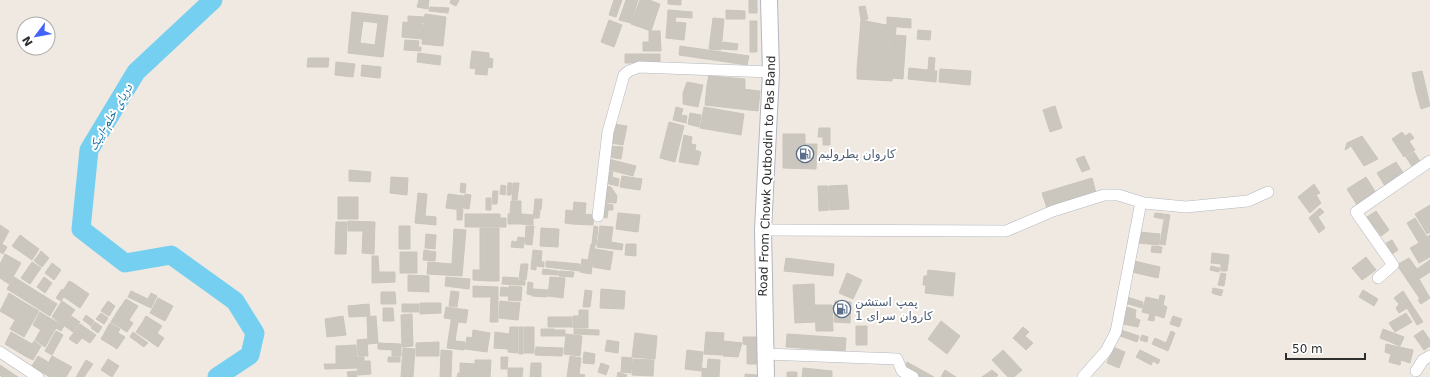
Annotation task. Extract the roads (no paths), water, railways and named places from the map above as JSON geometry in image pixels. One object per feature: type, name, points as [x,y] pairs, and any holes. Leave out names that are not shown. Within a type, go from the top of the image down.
[{"type":"main road","name":"Road From Chowk Qutbodin to Pas Band","points":[[766,377],[763,230],[771,72],[769,0]]},
{"type":"street","points":[[598,216],[608,132],[624,75],[639,67],[771,72]]},
{"type":"street","points":[[1378,278],[1393,265],[1356,212],[1430,161]]},
{"type":"street","points":[[763,230],[1006,230],[1053,211],[1104,195],[1118,195],[1141,202],[1186,207],[1248,201],[1268,192]]},
{"type":"street","points":[[1083,377],[1106,351],[1116,332],[1141,202]]},
{"type":"street","points":[[0,352],[38,377]]},
{"type":"street","points":[[765,354],[898,359],[902,371],[913,377]]},
{"type":"street","points":[[1416,371],[1423,360],[1430,356]]},
{"type":"waterway","name":"دریای خلم-ایبک","points":[[213,0],[136,72],[89,150],[81,229],[125,263],[171,255],[235,301],[255,333],[250,355],[217,377]]},
{"type":"place","name":"کاروان پطرولیم","points":[[805,154]]},
{"type":"place","name":"پمپ استشن کاروان سرای 1","points":[[842,309]]}]
